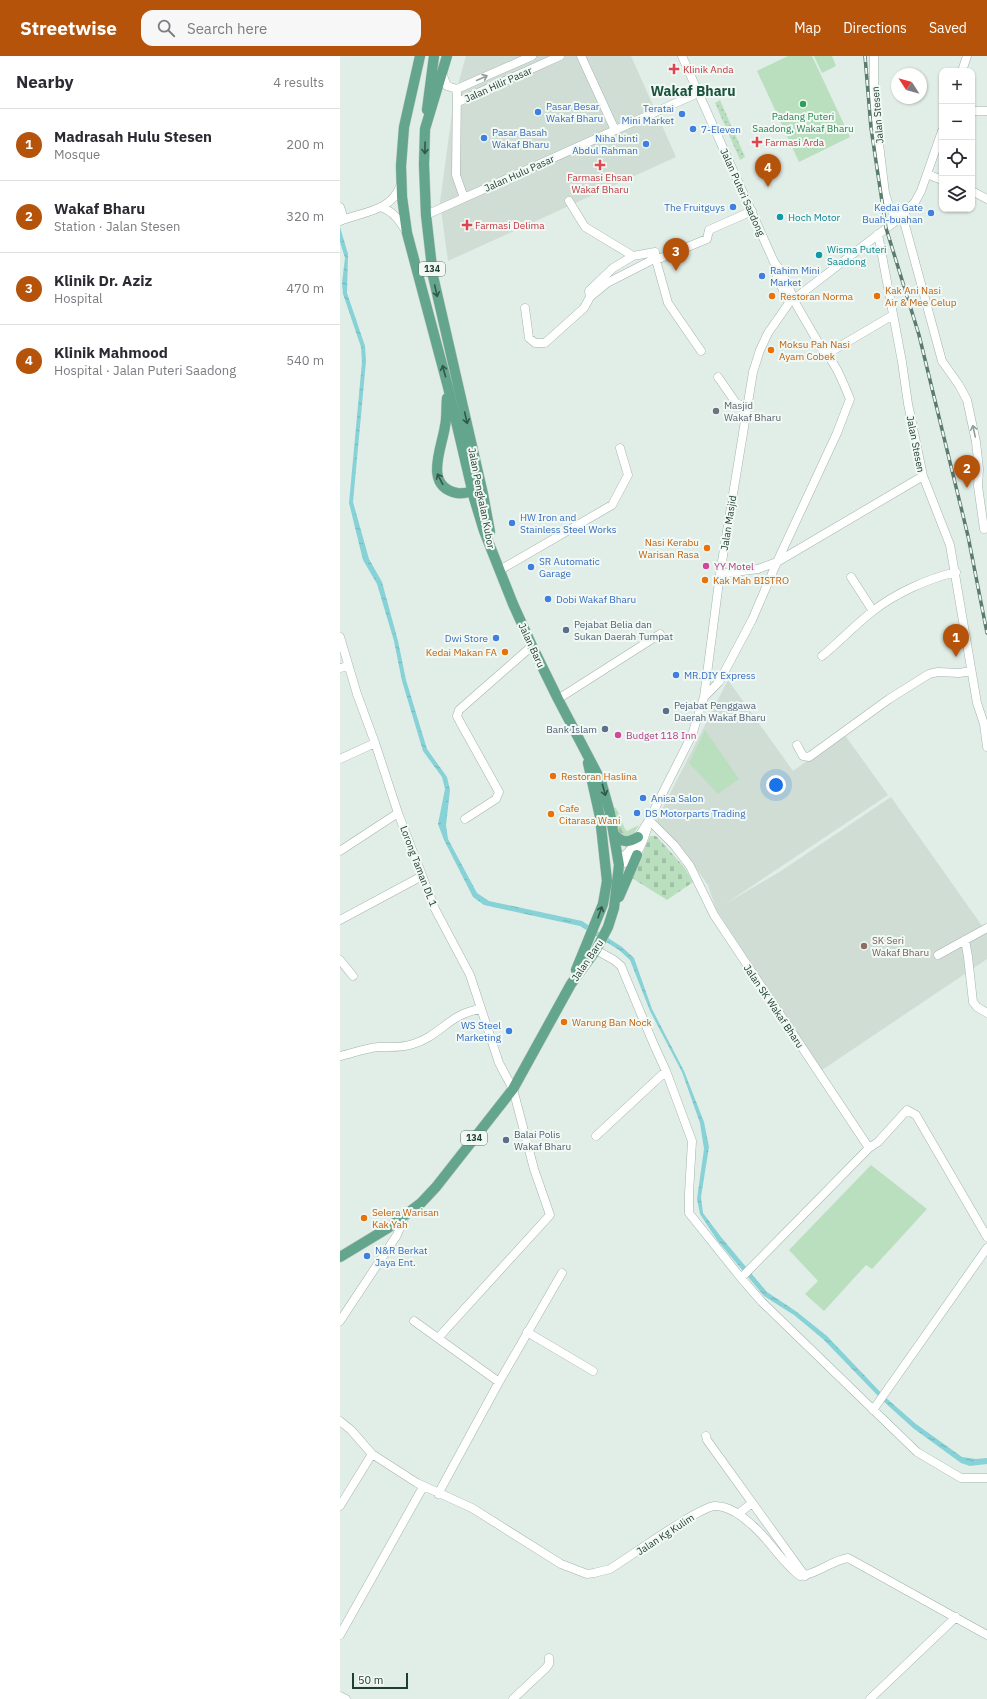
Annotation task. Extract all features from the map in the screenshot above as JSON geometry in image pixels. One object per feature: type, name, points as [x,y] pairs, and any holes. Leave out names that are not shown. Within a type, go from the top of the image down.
[{"type":"main road","name":"Jalan Pengkalan Kubor","points":[[420,56],[404,127],[401,182],[407,232],[448,387],[472,491],[484,531],[494,553]]},
{"type":"main road","name":"Jalan Pengkalan Kubor","points":[[404,127],[426,56]]},
{"type":"main road","name":"Jalan Pengkalan Kubor","points":[[434,56],[429,85],[425,129],[424,165],[426,215],[433,276],[480,479],[494,553]]},
{"type":"main road","name":"Jalan Pengkalan Kubor","points":[[425,129],[447,56]]},
{"type":"main road","points":[[448,387],[445,425],[436,467],[437,477],[444,486],[452,492],[462,494],[476,488],[480,479]]},
{"type":"main road","name":"Jalan Baru","points":[[494,553],[532,646],[601,781],[614,834],[617,862],[614,908],[608,927],[596,950],[571,984]]},
{"type":"main road","name":"Jalan Baru","points":[[571,984],[601,910],[606,881],[604,841],[587,756]]},
{"type":"main road","points":[[614,834],[620,840],[625,842],[631,841],[638,837]]},
{"type":"main road","points":[[604,841],[617,862],[606,881]]},
{"type":"main road","points":[[614,908],[636,855]]},
{"type":"main road","name":"134","points":[[340,1257],[405,1216],[421,1203],[436,1187],[513,1089],[571,984]]},
{"type":"street","name":"Jalan Hilir Pasar","points":[[442,73],[447,86],[457,89],[532,56]]},
{"type":"street","name":"Jalan Hilir Pasar","points":[[458,102],[560,56]]},
{"type":"street","points":[[581,56],[615,130]]},
{"type":"street","name":"Jalan Puteri Saadong","points":[[682,56],[774,262],[783,274],[792,300],[822,349],[838,369],[850,399],[837,433],[777,562]]},
{"type":"street","name":"Jalan Stesen","points":[[874,56],[874,103],[885,193],[889,206],[905,225],[942,361],[949,373],[959,385],[967,400],[976,442],[978,469],[977,482],[984,529]]},
{"type":"street","points":[[963,68],[967,56]]},
{"type":"street","points":[[457,89],[456,175],[464,198]]},
{"type":"street","name":"Jalan Hulu Pasar","points":[[426,215],[698,93]]},
{"type":"street","points":[[975,112],[987,111]]},
{"type":"street","name":"Jalan Masjid","points":[[617,862],[631,850],[649,820],[692,734],[704,696],[720,574],[747,407],[753,372],[760,350],[778,317],[792,300],[899,218],[915,202],[921,191],[939,139]]},
{"type":"street","points":[[927,174],[939,179]]},
{"type":"street","points":[[340,207],[342,220],[382,207],[393,200],[397,195],[401,182]]},
{"type":"street","points":[[975,193],[987,199]]},
{"type":"street","points":[[569,201],[585,227],[633,256]]},
{"type":"street","points":[[382,207],[390,211],[407,232]]},
{"type":"street","points":[[525,308],[529,338],[535,343],[545,343],[584,308],[590,297],[607,283],[656,259],[708,239],[709,230],[752,211]]},
{"type":"street","name":"Jalan Stesen","points":[[720,574],[758,569],[777,562],[923,476],[908,404],[902,362],[878,234]]},
{"type":"street","points":[[590,297],[589,291],[613,268],[633,256],[655,252],[668,303],[701,352]]},
{"type":"street","points":[[827,354],[893,315]]},
{"type":"street","points":[[718,377],[736,403],[747,407]]},
{"type":"street","points":[[500,570],[612,505],[628,475],[620,448]]},
{"type":"street","points":[[923,476],[950,545],[956,572],[971,671],[977,703],[984,724],[987,747]]},
{"type":"street","points":[[704,696],[716,686],[725,671],[752,620],[777,562]]},
{"type":"street","points":[[822,656],[873,611],[901,593],[938,576],[956,572]]},
{"type":"street","points":[[851,577],[873,611]]},
{"type":"street","points":[[558,699],[660,634]]},
{"type":"street","name":"Lorong Taman DL 1","points":[[340,637],[344,667],[357,694],[375,742],[398,814],[435,909],[470,975],[499,1063],[513,1089],[534,1169],[550,1215],[438,1338]]},
{"type":"street","points":[[465,819],[496,799],[500,792],[460,722],[458,716],[459,710],[532,646]]},
{"type":"street","points":[[797,745],[803,756],[809,757],[889,699],[929,674],[951,671],[959,673],[971,671]]},
{"type":"street","points":[[340,760],[375,742]]},
{"type":"street","points":[[340,851],[398,814]]},
{"type":"street","name":"Jalan Masjid","points":[[636,855],[644,840],[649,820]]},
{"type":"street","name":"Jalan SK Wakaf Bharu","points":[[649,820],[674,845],[690,866],[714,915],[869,1148]]},
{"type":"street","points":[[617,862],[631,860],[636,855]]},
{"type":"street","points":[[340,920],[422,876]]},
{"type":"street","points":[[938,955],[987,928]]},
{"type":"street","points":[[965,940],[973,1002],[987,1013]]},
{"type":"street","points":[[596,950],[614,960],[621,966],[666,1071],[692,1141],[688,1193],[690,1213],[743,1276],[762,1302],[917,1452],[961,1478],[987,1478]]},
{"type":"street","points":[[340,960],[353,976]]},
{"type":"street","points":[[340,1056],[378,1047],[398,1047],[413,1044],[429,1037],[455,1016],[467,1011],[480,1009]]},
{"type":"street","points":[[596,1136],[666,1071]]},
{"type":"street","points":[[743,1276],[869,1148],[878,1142],[907,1110],[916,1114],[987,1238]]},
{"type":"street","points":[[340,1321],[397,1235],[405,1216]]},
{"type":"street","points":[[874,1410],[987,1248]]},
{"type":"street","points":[[438,1494],[527,1332],[562,1273]]},
{"type":"street","points":[[414,1321],[499,1382]]},
{"type":"street","points":[[527,1332],[594,1371]]},
{"type":"street","name":"Jalan Kg Kulim","points":[[340,1421],[351,1430],[372,1454],[424,1487],[472,1508],[561,1564],[587,1574],[610,1568],[694,1514],[712,1506],[726,1507],[738,1514],[753,1526],[791,1570],[800,1576],[805,1576]]},
{"type":"street","points":[[706,1436],[707,1440],[805,1576],[821,1570],[838,1559],[848,1558],[987,1635]]},
{"type":"street","points":[[340,1506],[372,1454]]},
{"type":"street","points":[[340,1635],[424,1487]]},
{"type":"street","points":[[738,1514],[752,1503]]},
{"type":"street","points":[[870,1699],[956,1617]]},
{"type":"street","points":[[513,1699],[546,1668],[549,1664],[549,1658]]},
{"type":"street","points":[[340,1696],[346,1699]]},
{"type":"shaded area","name":"Pasar Besar Wakaf Bharu","points":[[466,56],[631,56],[676,157],[448,261],[440,202],[454,99]]},
{"type":"shaded area","name":"SK Seri Wakaf Bharu","points":[[728,680],[793,771],[844,734],[888,795],[725,904],[781,871],[891,797],[987,933],[987,959],[822,1070],[716,909],[708,885],[678,843],[656,821]]},
{"type":"green space","name":"Padang Puteri Saadong, Wakaf Bharu","points":[[788,56],[812,56],[850,137],[799,162],[757,71]]},
{"type":"green space","points":[[814,56],[832,56],[836,66],[822,73]]},
{"type":"green space","points":[[720,100],[745,157],[740,160],[715,103]]},
{"type":"green space","points":[[705,730],[739,779],[718,794],[689,763]]},
{"type":"green space","points":[[612,807],[616,808],[627,831],[639,825],[634,833],[626,838],[618,832]]},
{"type":"green space","points":[[650,836],[656,836],[684,867],[693,882],[667,900],[632,878]]},
{"type":"green space","points":[[871,1165],[927,1209],[872,1269],[866,1265],[824,1311],[805,1294],[818,1281],[789,1250]]},
{"type":"water","points":[[340,227],[348,254],[347,293],[365,346],[366,361],[353,502],[369,559],[382,582],[398,641],[406,680],[427,749],[447,777],[450,790],[446,825],[448,839],[477,893],[489,901],[582,921],[622,947],[634,958],[652,1009],[684,1071],[704,1122],[709,1147],[701,1197],[703,1213],[767,1292],[797,1312],[827,1336],[885,1397],[916,1424],[962,1457],[976,1459],[987,1458],[987,1464],[970,1466],[961,1463],[913,1428],[882,1400],[823,1339],[794,1315],[764,1296],[717,1240],[700,1214],[697,1199],[704,1149],[700,1123],[682,1072],[650,1011],[630,960],[619,950],[580,926],[484,905],[473,897],[444,840],[438,824],[445,789],[442,777],[423,751],[402,681],[394,641],[377,584],[363,560],[349,503],[362,362],[361,347],[343,294],[342,283],[345,258],[340,242]]},
{"type":"railway","points":[[865,56],[871,128],[886,228],[919,335],[968,536],[987,633]]},
{"type":"place","name":"Klinik Anda","points":[[674,69]]},
{"type":"place","name":"Padang Puteri Saadong, Wakaf Bharu","points":[[803,104]]},
{"type":"place","name":"Pasar Besar Wakaf Bharu","points":[[538,112]]},
{"type":"place","name":"Teratai Mini Market","points":[[682,114]]},
{"type":"place","name":"7-Eleven","points":[[693,129]]},
{"type":"place","name":"Pasar Basah Wakaf Bharu","points":[[484,138]]},
{"type":"place","name":"Farmasi Arda","points":[[757,142]]},
{"type":"place","name":"Niha binti Abdul Rahman","points":[[646,144]]},
{"type":"place","name":"Farmasi Ehsan Wakaf Bharu","points":[[600,165]]},
{"type":"place","name":"Klinik Mahmood","points":[[768,187]]},
{"type":"place","name":"The Fruitguys","points":[[733,207]]},
{"type":"place","name":"Kedai Gate Buah-buahan","points":[[931,213]]},
{"type":"place","name":"Hoch Motor","points":[[780,217]]},
{"type":"place","name":"Farmasi Delima","points":[[467,225]]},
{"type":"place","name":"Wisma Puteri Saadong","points":[[819,255]]},
{"type":"place","name":"Klinik Dr. Aziz","points":[[676,271]]},
{"type":"place","name":"Rahim Mini Market","points":[[762,276]]},
{"type":"place","name":"Restoran Norma","points":[[772,296]]},
{"type":"place","name":"Kak Ani Nasi Air & Mee Celup","points":[[877,296]]},
{"type":"place","name":"Moksu Pah Nasi Ayam Cobek","points":[[771,350]]},
{"type":"place","name":"Masjid Wakaf Bharu","points":[[716,411]]},
{"type":"place","name":"Wakaf Bharu","points":[[967,488]]},
{"type":"place","name":"HW Iron and Stainless Steel Works","points":[[512,523]]},
{"type":"place","name":"Nasi Kerabu Warisan Rasa","points":[[707,548]]},
{"type":"place","name":"YY Motel","points":[[706,566]]},
{"type":"place","name":"SR Automatic Garage","points":[[531,567]]},
{"type":"place","name":"Kak Mah BISTRO","points":[[705,580]]},
{"type":"place","name":"Dobi Wakaf Bharu","points":[[548,599]]},
{"type":"place","name":"Pejabat Belia dan Sukan Daerah Tumpat","points":[[566,630]]},
{"type":"place","name":"Dwi Store","points":[[496,638]]},
{"type":"place","name":"Kedai Makan FA","points":[[505,652]]},
{"type":"place","name":"Madrasah Hulu Stesen","points":[[956,657]]},
{"type":"place","name":"MR.DIY Express","points":[[676,675]]},
{"type":"place","name":"Pejabat Penggawa Daerah Wakaf Bharu","points":[[666,711]]},
{"type":"place","name":"Bank Islam","points":[[605,729]]},
{"type":"place","name":"Budget 118 Inn","points":[[618,735]]},
{"type":"place","name":"Restoran Haslina","points":[[553,776]]},
{"type":"place","name":"Anisa Salon","points":[[643,798]]},
{"type":"place","name":"DS Motorparts Trading","points":[[637,813]]},
{"type":"place","name":"Cafe Citarasa Wani","points":[[551,814]]},
{"type":"place","name":"SK Seri Wakaf Bharu","points":[[864,946]]},
{"type":"place","name":"Warung Ban Nock","points":[[564,1022]]},
{"type":"place","name":"WS Steel Marketing","points":[[509,1031]]},
{"type":"place","name":"Balai Polis Wakaf Bharu","points":[[506,1140]]},
{"type":"place","name":"Selera Warisan Kak Yah","points":[[364,1218]]},
{"type":"place","name":"N&R Berkat Jaya Ent.","points":[[367,1256]]},
{"type":"district","name":"Wakaf Bharu","points":[[693,91]]}]
